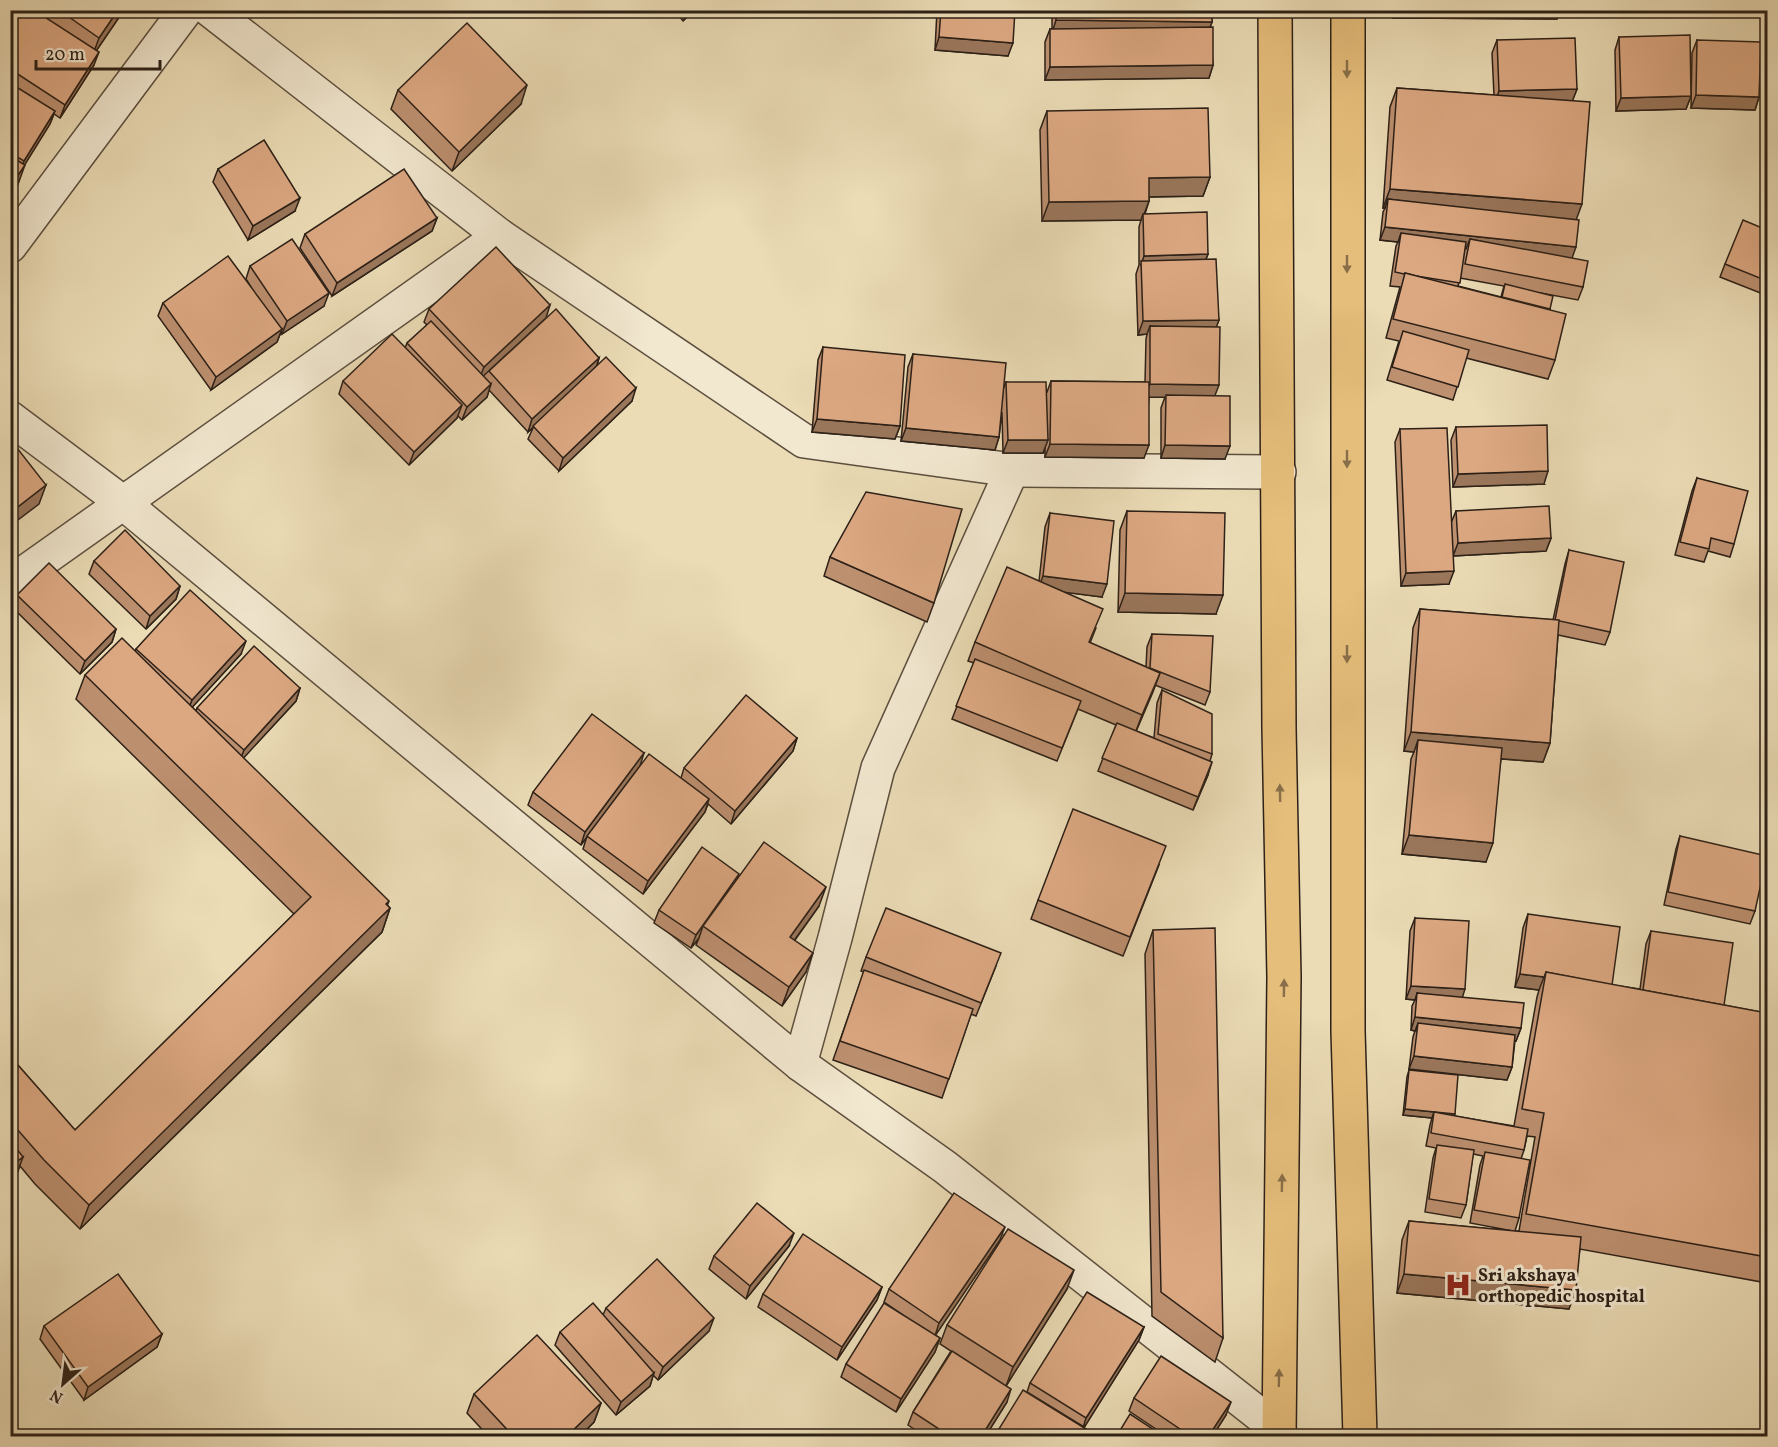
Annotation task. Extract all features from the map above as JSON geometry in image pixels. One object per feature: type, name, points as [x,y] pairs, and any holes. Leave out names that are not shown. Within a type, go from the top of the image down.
[{"type":"highway","points":[[1275,10],[1279,728],[1284,977],[1279,1433]]},
{"type":"highway","points":[[1347,10],[1347,920],[1360,1437]]},
{"type":"street","points":[[10,246],[186,10]]},
{"type":"street","points":[[210,10],[500,236],[804,441],[1012,470],[1279,472]]},
{"type":"street","points":[[10,583],[500,236]]},
{"type":"street","points":[[10,418],[122,502],[800,1064],[945,1167],[1279,1433]]},
{"type":"street","points":[[800,1064],[878,768],[1012,470]]},
{"type":"building","points":[[10,10],[34,10],[99,52],[65,105],[10,69]]},
{"type":"building","points":[[59,10],[118,10],[99,38]]},
{"type":"building","points":[[941,10],[1015,10],[1013,43],[939,37]]},
{"type":"building","points":[[1057,10],[1212,10],[1212,22],[1056,20]]},
{"type":"building","points":[[467,23],[527,85],[459,152],[398,90]]},
{"type":"building","points":[[1213,27],[1213,65],[1050,67],[1050,29]]},
{"type":"building","points":[[1690,35],[1691,96],[1621,98],[1619,37]]},
{"type":"building","points":[[1575,38],[1577,89],[1499,91],[1497,40]]},
{"type":"building","points":[[1697,40],[1761,42],[1759,97],[1696,95]]},
{"type":"building","points":[[10,83],[55,111],[24,161],[10,153]]},
{"type":"building","points":[[1397,88],[1590,102],[1582,204],[1390,189]]},
{"type":"building","points":[[1208,108],[1210,177],[1149,178],[1149,201],[1049,202],[1047,111]]},
{"type":"building","points":[[264,140],[300,198],[253,226],[218,169]]},
{"type":"building","points":[[10,156],[25,165],[10,187]]},
{"type":"building","points":[[404,169],[437,218],[337,283],[305,234]]},
{"type":"building","points":[[1388,199],[1579,220],[1576,247],[1385,227]]},
{"type":"building","points":[[1207,212],[1208,254],[1144,256],[1143,214]]},
{"type":"building","points":[[1743,220],[1767,230],[1767,281],[1725,264]]},
{"type":"building","points":[[1401,233],[1466,242],[1460,283],[1395,272]]},
{"type":"building","points":[[292,239],[329,293],[287,321],[250,266]]},
{"type":"building","points":[[1470,239],[1588,261],[1583,287],[1465,264]]},
{"type":"building","points":[[496,247],[550,305],[484,367],[429,309]]},
{"type":"building","points":[[228,256],[282,329],[216,377],[163,303]]},
{"type":"building","points":[[1216,259],[1219,320],[1143,321],[1141,261]]},
{"type":"building","points":[[1405,273],[1566,314],[1555,360],[1393,319]]},
{"type":"building","points":[[1505,284],[1553,296],[1550,309],[1502,297]]},
{"type":"building","points":[[556,309],[599,358],[532,419],[489,371]]},
{"type":"building","points":[[431,321],[491,384],[467,407],[407,343]]},
{"type":"building","points":[[1150,326],[1220,327],[1219,385],[1150,384]]},
{"type":"building","points":[[1403,331],[1469,350],[1458,387],[1392,367]]},
{"type":"building","points":[[392,334],[462,405],[414,452],[343,381]]},
{"type":"building","points":[[823,347],[905,355],[900,426],[817,419]]},
{"type":"building","points":[[913,354],[1006,363],[999,437],[906,428]]},
{"type":"building","points":[[606,357],[636,388],[563,458],[533,426]]},
{"type":"building","points":[[1051,381],[1149,382],[1149,445],[1050,444]]},
{"type":"building","points":[[1006,382],[1046,382],[1048,440],[1008,440]]},
{"type":"building","points":[[1166,395],[1230,396],[1230,446],[1165,445]]},
{"type":"building","points":[[1547,425],[1548,471],[1458,474],[1456,427]]},
{"type":"building","points":[[1447,428],[1454,571],[1406,573],[1400,429]]},
{"type":"building","points":[[10,439],[46,485],[10,513]]},
{"type":"building","points":[[1697,478],[1748,491],[1734,544],[1711,538],[1709,549],[1680,542]]},
{"type":"building","points":[[866,492],[962,509],[934,603],[830,557]]},
{"type":"building","points":[[1549,506],[1551,538],[1458,543],[1456,511]]},
{"type":"building","points":[[1127,511],[1225,513],[1223,595],[1125,593]]},
{"type":"building","points":[[1050,513],[1114,521],[1107,584],[1043,576]]},
{"type":"building","points":[[125,530],[180,586],[150,616],[94,561]]},
{"type":"building","points":[[1569,550],[1624,562],[1610,632],[1555,620]]},
{"type":"building","points":[[49,563],[116,629],[85,661],[17,595]]},
{"type":"building","points":[[1007,567],[1103,609],[1089,642],[1160,673],[1142,715],[975,642]]},
{"type":"building","points":[[190,590],[246,641],[192,700],[136,649]]},
{"type":"building","points":[[1420,609],[1559,620],[1550,743],[1411,732]]},
{"type":"building","points":[[1152,634],[1213,636],[1210,692],[1150,668]]},
{"type":"building","points":[[122,638],[389,901],[386,904],[390,908],[89,1205],[44,1160],[10,1121],[10,1056],[75,1130],[311,897],[85,675]]},
{"type":"building","points":[[254,646],[300,688],[244,750],[197,708]]},
{"type":"building","points":[[975,659],[1081,701],[1062,748],[956,706]]},
{"type":"building","points":[[1162,690],[1212,714],[1212,754],[1158,734]]},
{"type":"building","points":[[746,695],[797,738],[735,811],[684,768]]},
{"type":"building","points":[[592,714],[644,753],[585,832],[533,792]]},
{"type":"building","points":[[1117,723],[1212,762],[1198,797],[1102,758]]},
{"type":"building","points":[[1418,740],[1502,748],[1493,843],[1409,835]]},
{"type":"building","points":[[649,754],[709,799],[648,881],[587,836]]},
{"type":"building","points":[[1073,809],[1166,846],[1130,937],[1038,900]]},
{"type":"building","points":[[1680,836],[1767,856],[1755,911],[1668,892]]},
{"type":"building","points":[[764,842],[826,887],[790,937],[813,953],[789,987],[703,926]]},
{"type":"building","points":[[702,847],[739,874],[696,935],[659,910]]},
{"type":"building","points":[[886,908],[1001,953],[981,1003],[866,957]]},
{"type":"building","points":[[1528,914],[1620,927],[1612,985],[1546,972],[1544,977],[1520,974]]},
{"type":"building","points":[[1415,918],[1469,921],[1465,989],[1411,986]]},
{"type":"building","points":[[1215,928],[1223,1338],[1161,1292],[1153,930]]},
{"type":"building","points":[[1651,931],[1733,943],[1724,1005],[1643,990]]},
{"type":"building","points":[[864,970],[973,1009],[949,1079],[840,1041]]},
{"type":"building","points":[[1546,972],[1767,1013],[1767,1257],[1526,1214],[1544,1113],[1522,1109]]},
{"type":"building","points":[[1417,993],[1524,1003],[1521,1028],[1415,1017]]},
{"type":"building","points":[[1418,1023],[1515,1035],[1512,1067],[1414,1056]]},
{"type":"building","points":[[1409,1070],[1458,1075],[1455,1114],[1405,1109]]},
{"type":"building","points":[[1434,1112],[1528,1129],[1524,1150],[1431,1133]]},
{"type":"building","points":[[10,1140],[23,1157],[10,1166]]},
{"type":"building","points":[[1437,1145],[1474,1150],[1466,1205],[1429,1199]]},
{"type":"building","points":[[1485,1152],[1530,1160],[1519,1218],[1474,1210]]},
{"type":"building","points":[[954,1193],[1005,1227],[939,1323],[889,1289]]},
{"type":"building","points":[[757,1203],[794,1233],[750,1286],[714,1256]]},
{"type":"building","points":[[1409,1221],[1581,1237],[1576,1290],[1404,1274]]},
{"type":"building","points":[[1008,1229],[1074,1270],[1013,1367],[947,1325]]},
{"type":"building","points":[[803,1234],[882,1287],[842,1347],[763,1294]]},
{"type":"building","points":[[657,1259],[714,1318],[663,1367],[606,1308]]},
{"type":"building","points":[[118,1274],[162,1334],[88,1387],[44,1326]]},
{"type":"building","points":[[1087,1292],[1144,1327],[1086,1418],[1030,1383]]},
{"type":"building","points":[[593,1303],[654,1373],[621,1402],[560,1332]]},
{"type":"building","points":[[884,1303],[940,1338],[901,1399],[846,1364]]},
{"type":"building","points":[[537,1335],[601,1403],[566,1437],[514,1437],[474,1394]]},
{"type":"building","points":[[952,1351],[1011,1389],[981,1437],[951,1437],[913,1412]]},
{"type":"building","points":[[1161,1356],[1231,1402],[1208,1437],[1192,1437],[1134,1398]]},
{"type":"building","points":[[1023,1390],[1091,1432],[1088,1437],[994,1437]]},
{"type":"building","points":[[1130,1414],[1165,1437],[1116,1437]]},
{"type":"building","points":[[1101,1432],[1108,1437],[1098,1437]]},
{"type":"place","name":"Sri akshaya orthopedic hospital","points":[[1458,1285]]}]
